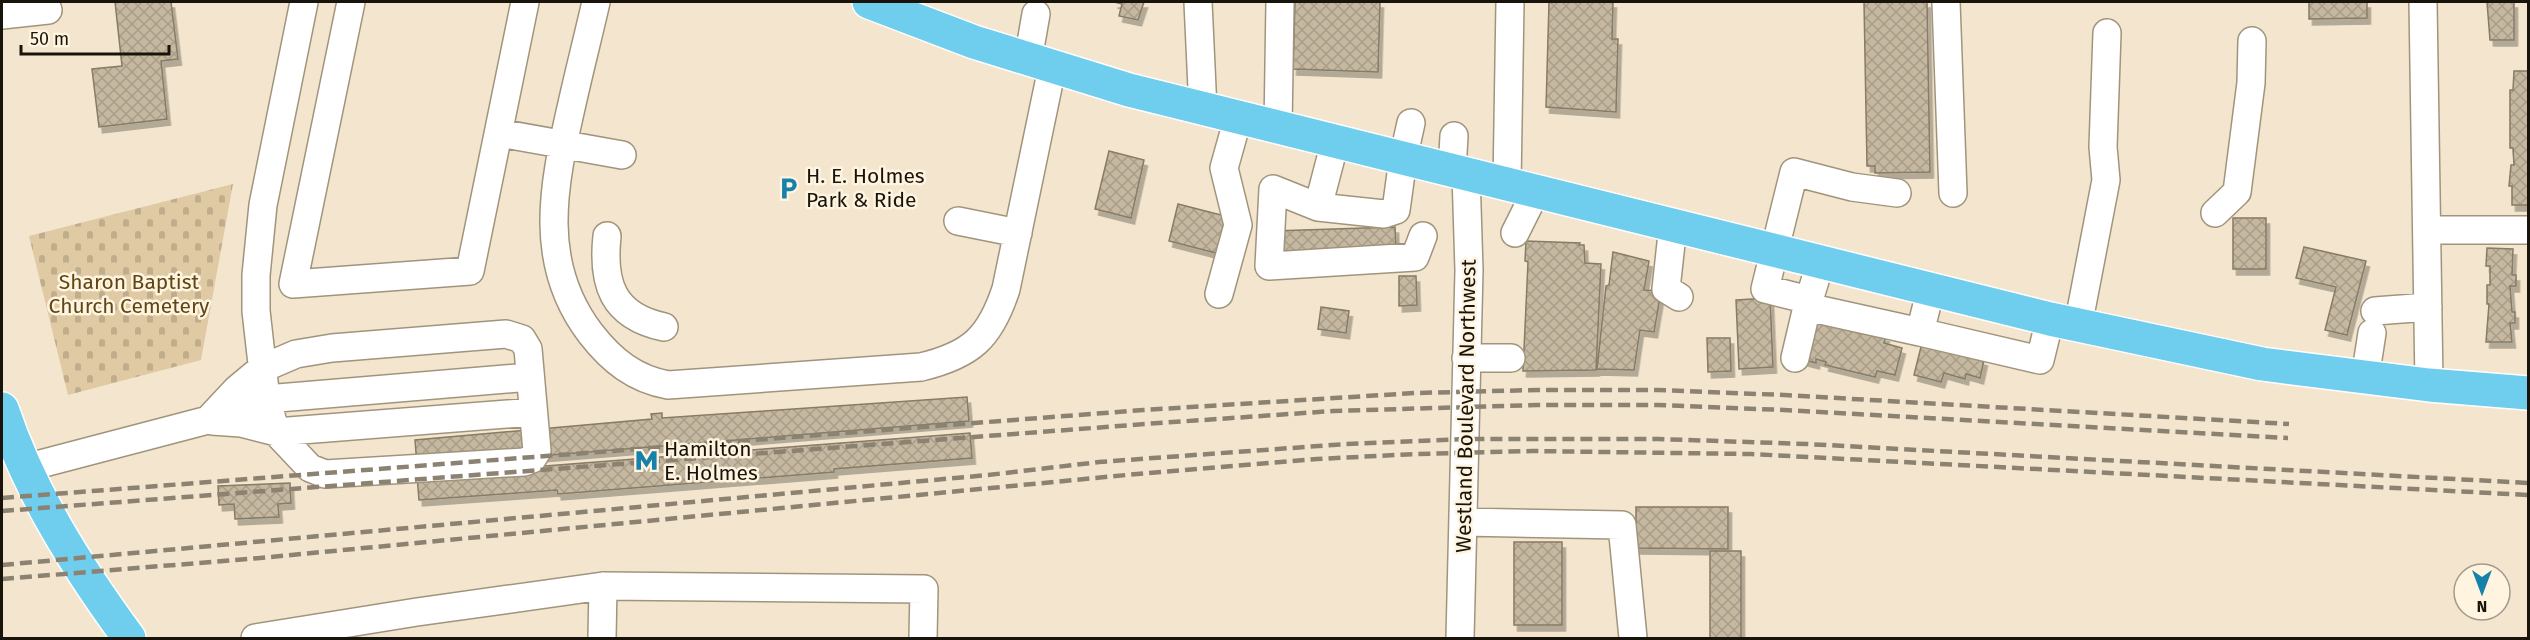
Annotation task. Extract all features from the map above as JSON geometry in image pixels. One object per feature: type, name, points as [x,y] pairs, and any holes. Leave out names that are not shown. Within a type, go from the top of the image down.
[{"type":"main road","points":[[869,2],[918,11],[1040,64],[1203,110],[2064,322],[2262,364],[2429,385],[2529,393]]},
{"type":"main road","points":[[2,410],[25,468],[59,536],[129,639]]},
{"type":"street","points":[[208,420],[237,389],[261,369],[296,354],[332,348],[506,334],[522,339],[528,349],[537,451],[532,459],[524,462],[326,474],[310,468],[276,432],[266,399],[261,369],[256,311],[256,276],[263,205],[304,2]]},
{"type":"street","points":[[351,2],[293,284],[470,271],[525,2]]},
{"type":"street","points":[[596,2],[555,182],[552,213],[555,245],[570,299],[586,327],[606,353],[628,370],[649,381],[668,385],[921,367],[947,361],[969,349],[987,332],[999,311],[1018,233],[1040,64],[1036,14]]},
{"type":"street","points":[[1198,2],[1203,110]]},
{"type":"street","points":[[1278,128],[1280,2]]},
{"type":"street","points":[[1510,2],[1521,187],[1515,233]]},
{"type":"street","points":[[1946,2],[1953,193]]},
{"type":"street","points":[[2423,2],[2429,385]]},
{"type":"street","points":[[2,15],[48,10]]},
{"type":"street","points":[[1897,193],[1852,187],[1794,172],[1765,289],[1808,304],[2040,360],[2064,322],[2106,180],[2103,147],[2106,33]]},
{"type":"street","points":[[2215,213],[2236,192],[2251,87],[2252,41]]},
{"type":"street","points":[[1219,294],[1238,225],[1224,168],[1238,118]]},
{"type":"street","points":[[1396,210],[1403,159],[1412,123]]},
{"type":"street","points":[[499,133],[622,155]]},
{"type":"street","name":"Westland Boulevard Northwest","points":[[1454,136],[1469,234],[1460,639]]},
{"type":"street","points":[[1318,207],[1335,142]]},
{"type":"street","points":[[1396,210],[1384,214],[1318,207],[1273,189],[1269,266],[1414,257],[1423,236]]},
{"type":"street","points":[[1396,210],[1423,236],[1469,234]]},
{"type":"street","points":[[958,221],[1018,233]]},
{"type":"street","points":[[1673,225],[1666,289],[1679,297]]},
{"type":"street","points":[[2427,231],[2529,231]]},
{"type":"street","points":[[607,236],[605,272],[617,302],[652,325],[664,327]]},
{"type":"street","points":[[1795,358],[1821,261]]},
{"type":"street","points":[[1920,332],[1931,289]]},
{"type":"street","points":[[2365,378],[2374,322],[2428,307]]},
{"type":"street","points":[[1466,358],[1511,358]]},
{"type":"street","points":[[25,468],[208,420],[266,399],[530,377]]},
{"type":"street","points":[[208,420],[241,423],[276,432],[533,412]]},
{"type":"street","points":[[1464,522],[1622,525],[1633,639]]},
{"type":"street","points":[[602,639],[603,586]]},
{"type":"street","points":[[255,639],[417,612],[603,586],[924,589],[923,639]]},
{"type":"green space","name":"Sharon Baptist Church Cemetery","points":[[233,184],[201,360],[68,395],[29,236]]},
{"type":"building","points":[[115,2],[171,2],[178,59],[161,61],[167,119],[99,127],[92,69],[122,66]]},
{"type":"building","points":[[1114,2],[1144,2],[1138,20],[1119,16],[1122,4]]},
{"type":"building","points":[[1295,2],[1380,2],[1378,72],[1293,69]]},
{"type":"building","points":[[1549,2],[1613,2],[1612,39],[1618,39],[1616,112],[1546,107]]},
{"type":"building","points":[[1864,2],[1927,2],[1930,172],[1875,173],[1875,166],[1867,166]]},
{"type":"building","points":[[2309,2],[2367,2],[2367,18],[2309,19]]},
{"type":"building","points":[[2487,2],[2514,2],[2514,40],[2490,40]]},
{"type":"building","points":[[2514,71],[2528,71],[2528,205],[2512,205],[2512,186],[2509,186],[2511,165],[2514,165],[2513,148],[2510,148],[2510,90],[2513,90]]},
{"type":"building","points":[[1109,151],[1144,160],[1131,218],[1095,209]]},
{"type":"building","points":[[1178,204],[1229,217],[1220,254],[1169,241]]},
{"type":"building","points":[[2233,218],[2266,218],[2266,269],[2233,269]]},
{"type":"building","points":[[1395,227],[1396,249],[1274,253],[1273,231]]},
{"type":"building","points":[[1526,241],[1580,243],[1579,245],[1584,245],[1585,263],[1601,264],[1596,370],[1523,371],[1528,262],[1525,261]]},
{"type":"building","points":[[2304,247],[2366,261],[2347,335],[2325,330],[2336,287],[2296,278]]},
{"type":"building","points":[[2487,248],[2513,249],[2512,275],[2516,275],[2516,286],[2510,286],[2512,312],[2515,312],[2515,323],[2510,323],[2512,342],[2486,342],[2489,304],[2487,304],[2487,285],[2490,285],[2490,266],[2486,266]]},
{"type":"building","points":[[1613,252],[1649,261],[1644,290],[1661,291],[1654,332],[1640,330],[1634,370],[1597,369],[1606,286],[1609,285]]},
{"type":"building","points":[[1399,276],[1416,276],[1417,305],[1399,306]]},
{"type":"building","points":[[1770,298],[1773,367],[1739,369],[1736,300]]},
{"type":"building","points":[[1321,307],[1349,311],[1346,333],[1318,329]]},
{"type":"building","points":[[1814,319],[1886,336],[1884,343],[1902,348],[1895,375],[1877,371],[1875,377],[1825,365],[1826,362],[1816,359],[1816,363],[1804,360]]},
{"type":"building","points":[[1707,338],[1730,338],[1731,371],[1708,372]]},
{"type":"building","points":[[1922,343],[1984,360],[1980,378],[1966,374],[1965,379],[1944,373],[1941,382],[1914,375]]},
{"type":"building","points":[[967,397],[969,421],[417,466],[415,440],[652,419],[651,414],[662,413],[662,418]]},
{"type":"building","points":[[970,433],[972,458],[834,469],[834,472],[558,494],[557,490],[419,500],[417,476]]},
{"type":"building","points":[[290,483],[291,503],[278,504],[279,517],[235,519],[234,504],[219,505],[218,486]]},
{"type":"building","points":[[1636,507],[1728,507],[1728,549],[1636,548]]},
{"type":"building","points":[[1514,542],[1562,542],[1562,625],[1514,625]]},
{"type":"building","points":[[1710,551],[1741,551],[1741,638],[1710,638]]},
{"type":"railway","points":[[2,498],[1143,410],[1416,393],[1658,390],[2289,424]]},
{"type":"railway","points":[[2,511],[1333,411],[1537,405],[1658,405],[2288,438]]},
{"type":"railway","points":[[2,565],[988,475],[1099,462],[1346,444],[1465,439],[1658,439],[1807,444],[2528,483]]},
{"type":"railway","points":[[2,579],[260,558],[1137,474],[1317,459],[1416,454],[1532,451],[1751,454],[2528,495]]},
{"type":"place","name":"H. E. Holmes Park & Ride","points":[[788,188]]},
{"type":"place","name":"Hamilton E. Holmes","points":[[646,461]]}]
